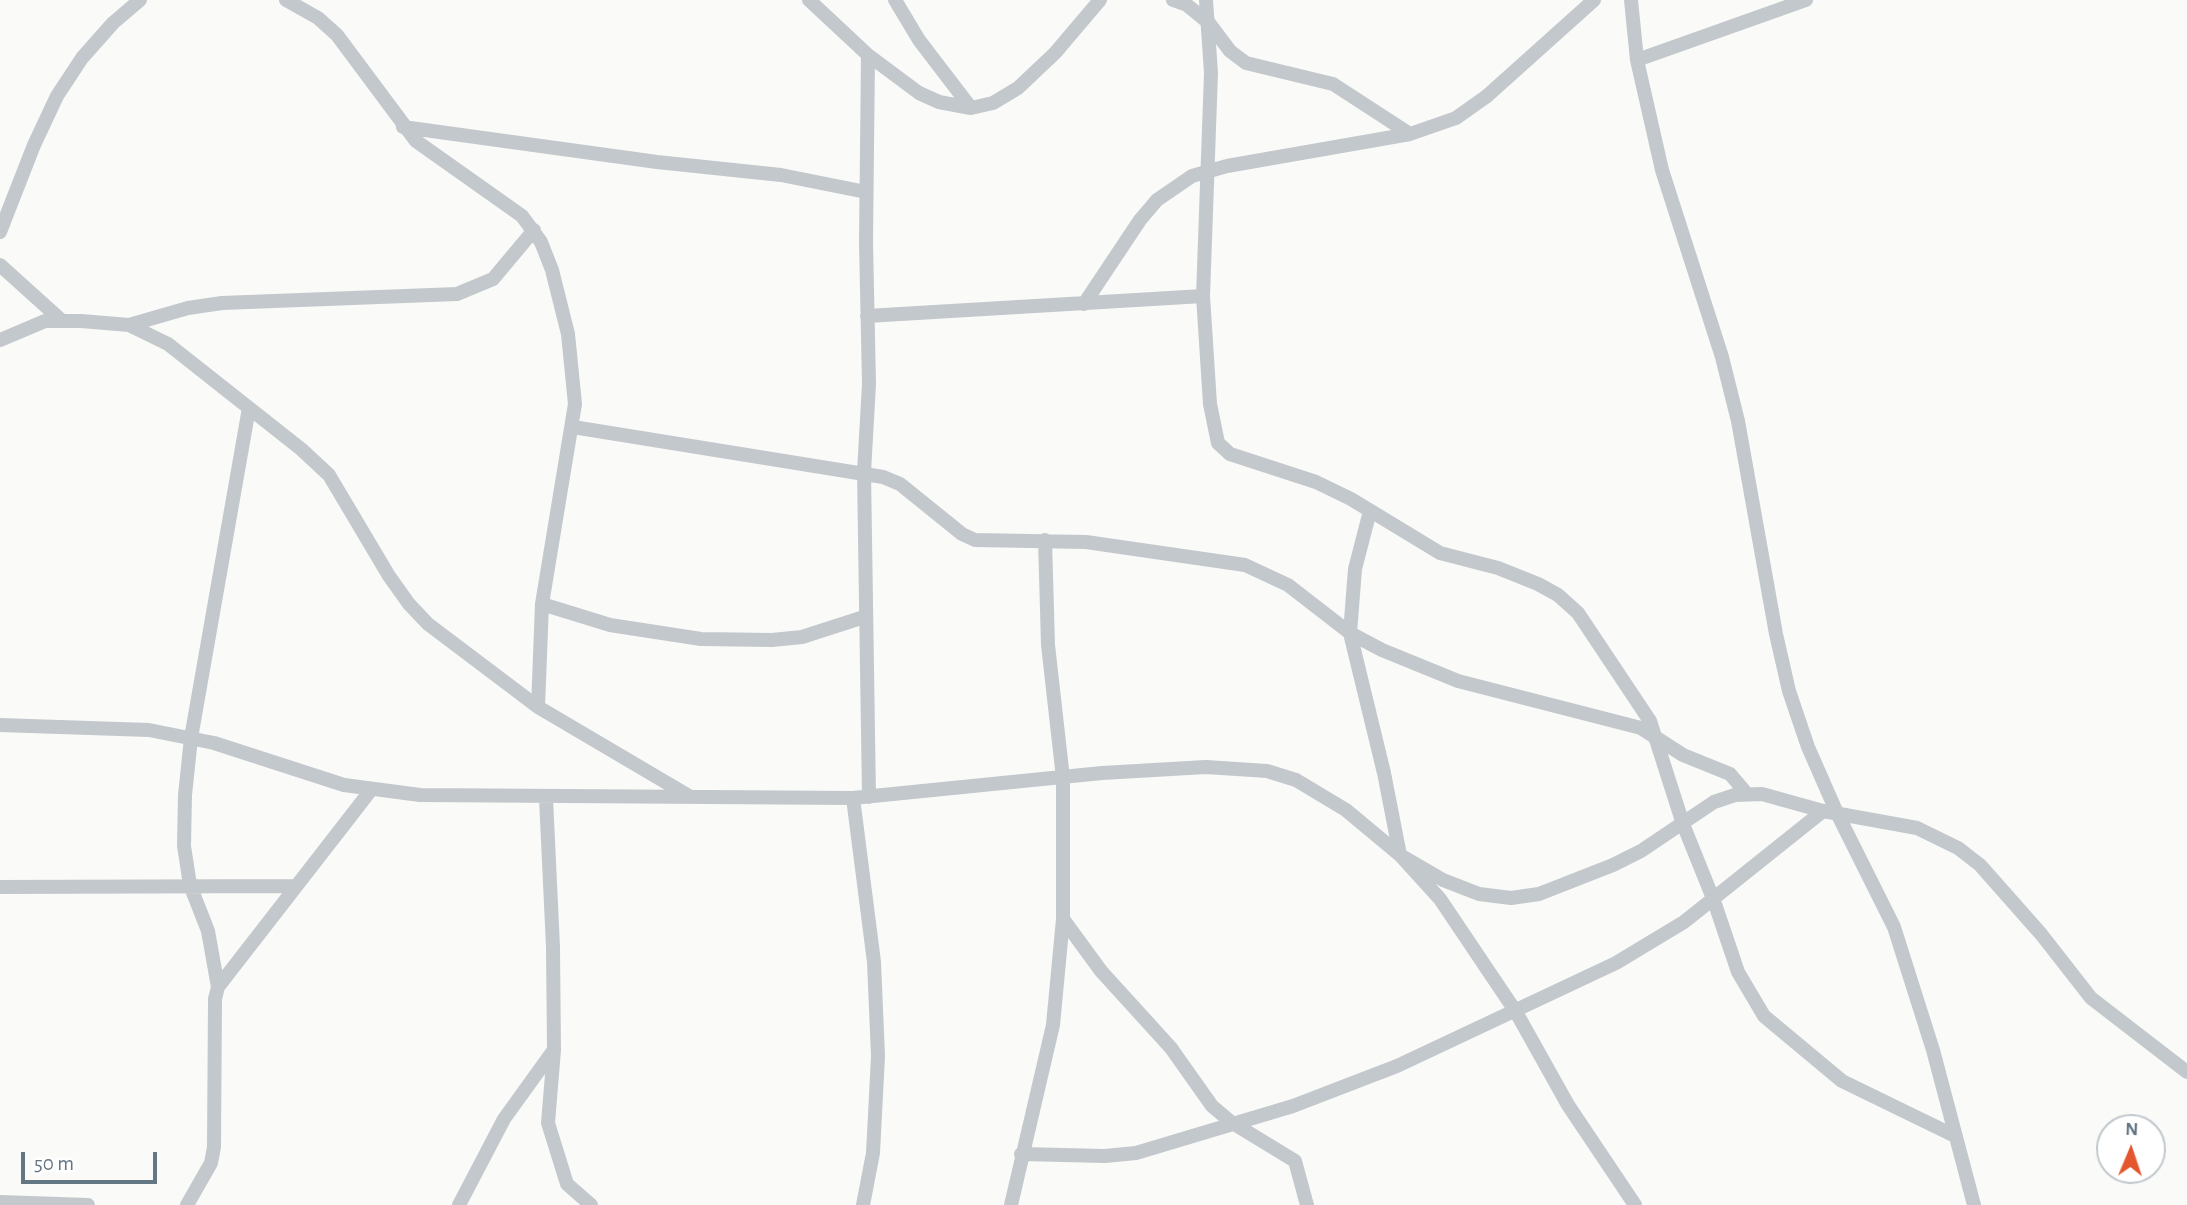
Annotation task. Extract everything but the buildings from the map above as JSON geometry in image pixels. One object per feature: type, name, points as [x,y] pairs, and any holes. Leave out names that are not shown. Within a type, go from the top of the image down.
[{"type":"street","points":[[0,232],[34,145],[57,96],[82,58],[113,23],[140,0]]},
{"type":"street","points":[[286,0],[318,18],[337,35],[403,127],[434,156],[502,199],[534,230],[552,270],[569,334],[574,372],[573,426],[542,604],[538,707]]},
{"type":"street","points":[[809,0],[868,55],[919,93],[939,102],[971,108],[993,103],[1018,88],[1055,53],[1100,0]]},
{"type":"street","points":[[895,0],[919,40],[971,108]]},
{"type":"street","points":[[1173,0],[1187,5],[1209,23],[1230,51],[1247,63],[1333,84],[1410,134]]},
{"type":"street","points":[[1206,0],[1211,73],[1203,296],[1210,404],[1218,443],[1230,454],[1315,482],[1370,511],[1440,554],[1497,568],[1538,583],[1578,613],[1643,709],[1657,736],[1683,824],[1714,901],[1738,972],[1764,1016],[1842,1081],[1955,1136]]},
{"type":"street","points":[[1084,303],[1119,246],[1157,200],[1183,181],[1207,170],[1410,134],[1457,118],[1473,107],[1594,0]]},
{"type":"street","points":[[1631,0],[1637,60],[1662,170],[1722,357],[1738,421],[1776,634],[1789,691],[1830,812],[1894,927],[1933,1050],[1975,1205]]},
{"type":"street","points":[[1637,60],[1806,0]]},
{"type":"street","points":[[868,55],[866,192],[869,384],[864,472],[864,617],[869,797]]},
{"type":"street","points":[[403,127],[657,162],[781,175],[866,192]]},
{"type":"street","points":[[0,340],[45,321],[129,325],[188,308],[222,303],[457,294],[493,279],[534,230]]},
{"type":"street","points":[[0,265],[61,320]]},
{"type":"street","points":[[867,316],[1203,296]]},
{"type":"street","points":[[129,325],[168,344],[329,475],[389,576],[422,618],[481,666],[538,707],[692,797]]},
{"type":"street","points":[[218,987],[208,931],[190,886],[184,817],[191,738],[249,408]]},
{"type":"street","points":[[573,426],[864,472],[900,484],[968,538],[982,541],[1045,540],[1110,544],[1245,565],[1288,584],[1350,633],[1458,681],[1621,720],[1657,736],[1683,755],[1730,774],[1747,793]]},
{"type":"street","points":[[1370,511],[1355,569],[1350,633],[1384,773],[1400,855],[1440,899],[1516,1012],[1568,1105],[1635,1205]]},
{"type":"street","points":[[1011,1205],[1053,1025],[1063,919],[1063,778],[1048,645],[1045,540]]},
{"type":"street","points":[[542,604],[610,625],[701,639],[772,640],[802,637],[864,617]]},
{"type":"street","points":[[0,725],[112,727],[191,738],[303,775],[372,790],[420,795],[546,798],[853,798],[1206,767],[1267,771],[1296,780],[1325,796],[1400,855],[1443,880],[1479,894],[1511,898],[1539,894],[1585,878],[1641,851],[1714,802],[1747,793],[1762,794],[1830,812],[1917,828],[1958,848],[1980,865],[2041,934],[2091,998],[2187,1072]]},
{"type":"street","points":[[187,1205],[211,1163],[214,1147],[215,999],[218,987],[372,790]]},
{"type":"street","points":[[546,798],[553,947],[554,1050],[548,1123],[567,1184],[591,1205]]},
{"type":"street","points":[[853,798],[874,962],[878,1056],[873,1153],[863,1205]]},
{"type":"street","points":[[1021,1154],[1105,1156],[1136,1153],[1231,1122],[1293,1106],[1397,1066],[1616,963],[1714,901],[1830,812]]},
{"type":"street","points":[[0,887],[295,886]]},
{"type":"street","points":[[1063,919],[1101,971],[1171,1048],[1212,1106],[1231,1122],[1290,1156],[1298,1170],[1307,1205]]},
{"type":"street","points":[[459,1205],[504,1119],[554,1050]]},
{"type":"street","points":[[0,1202],[88,1205]]}]
